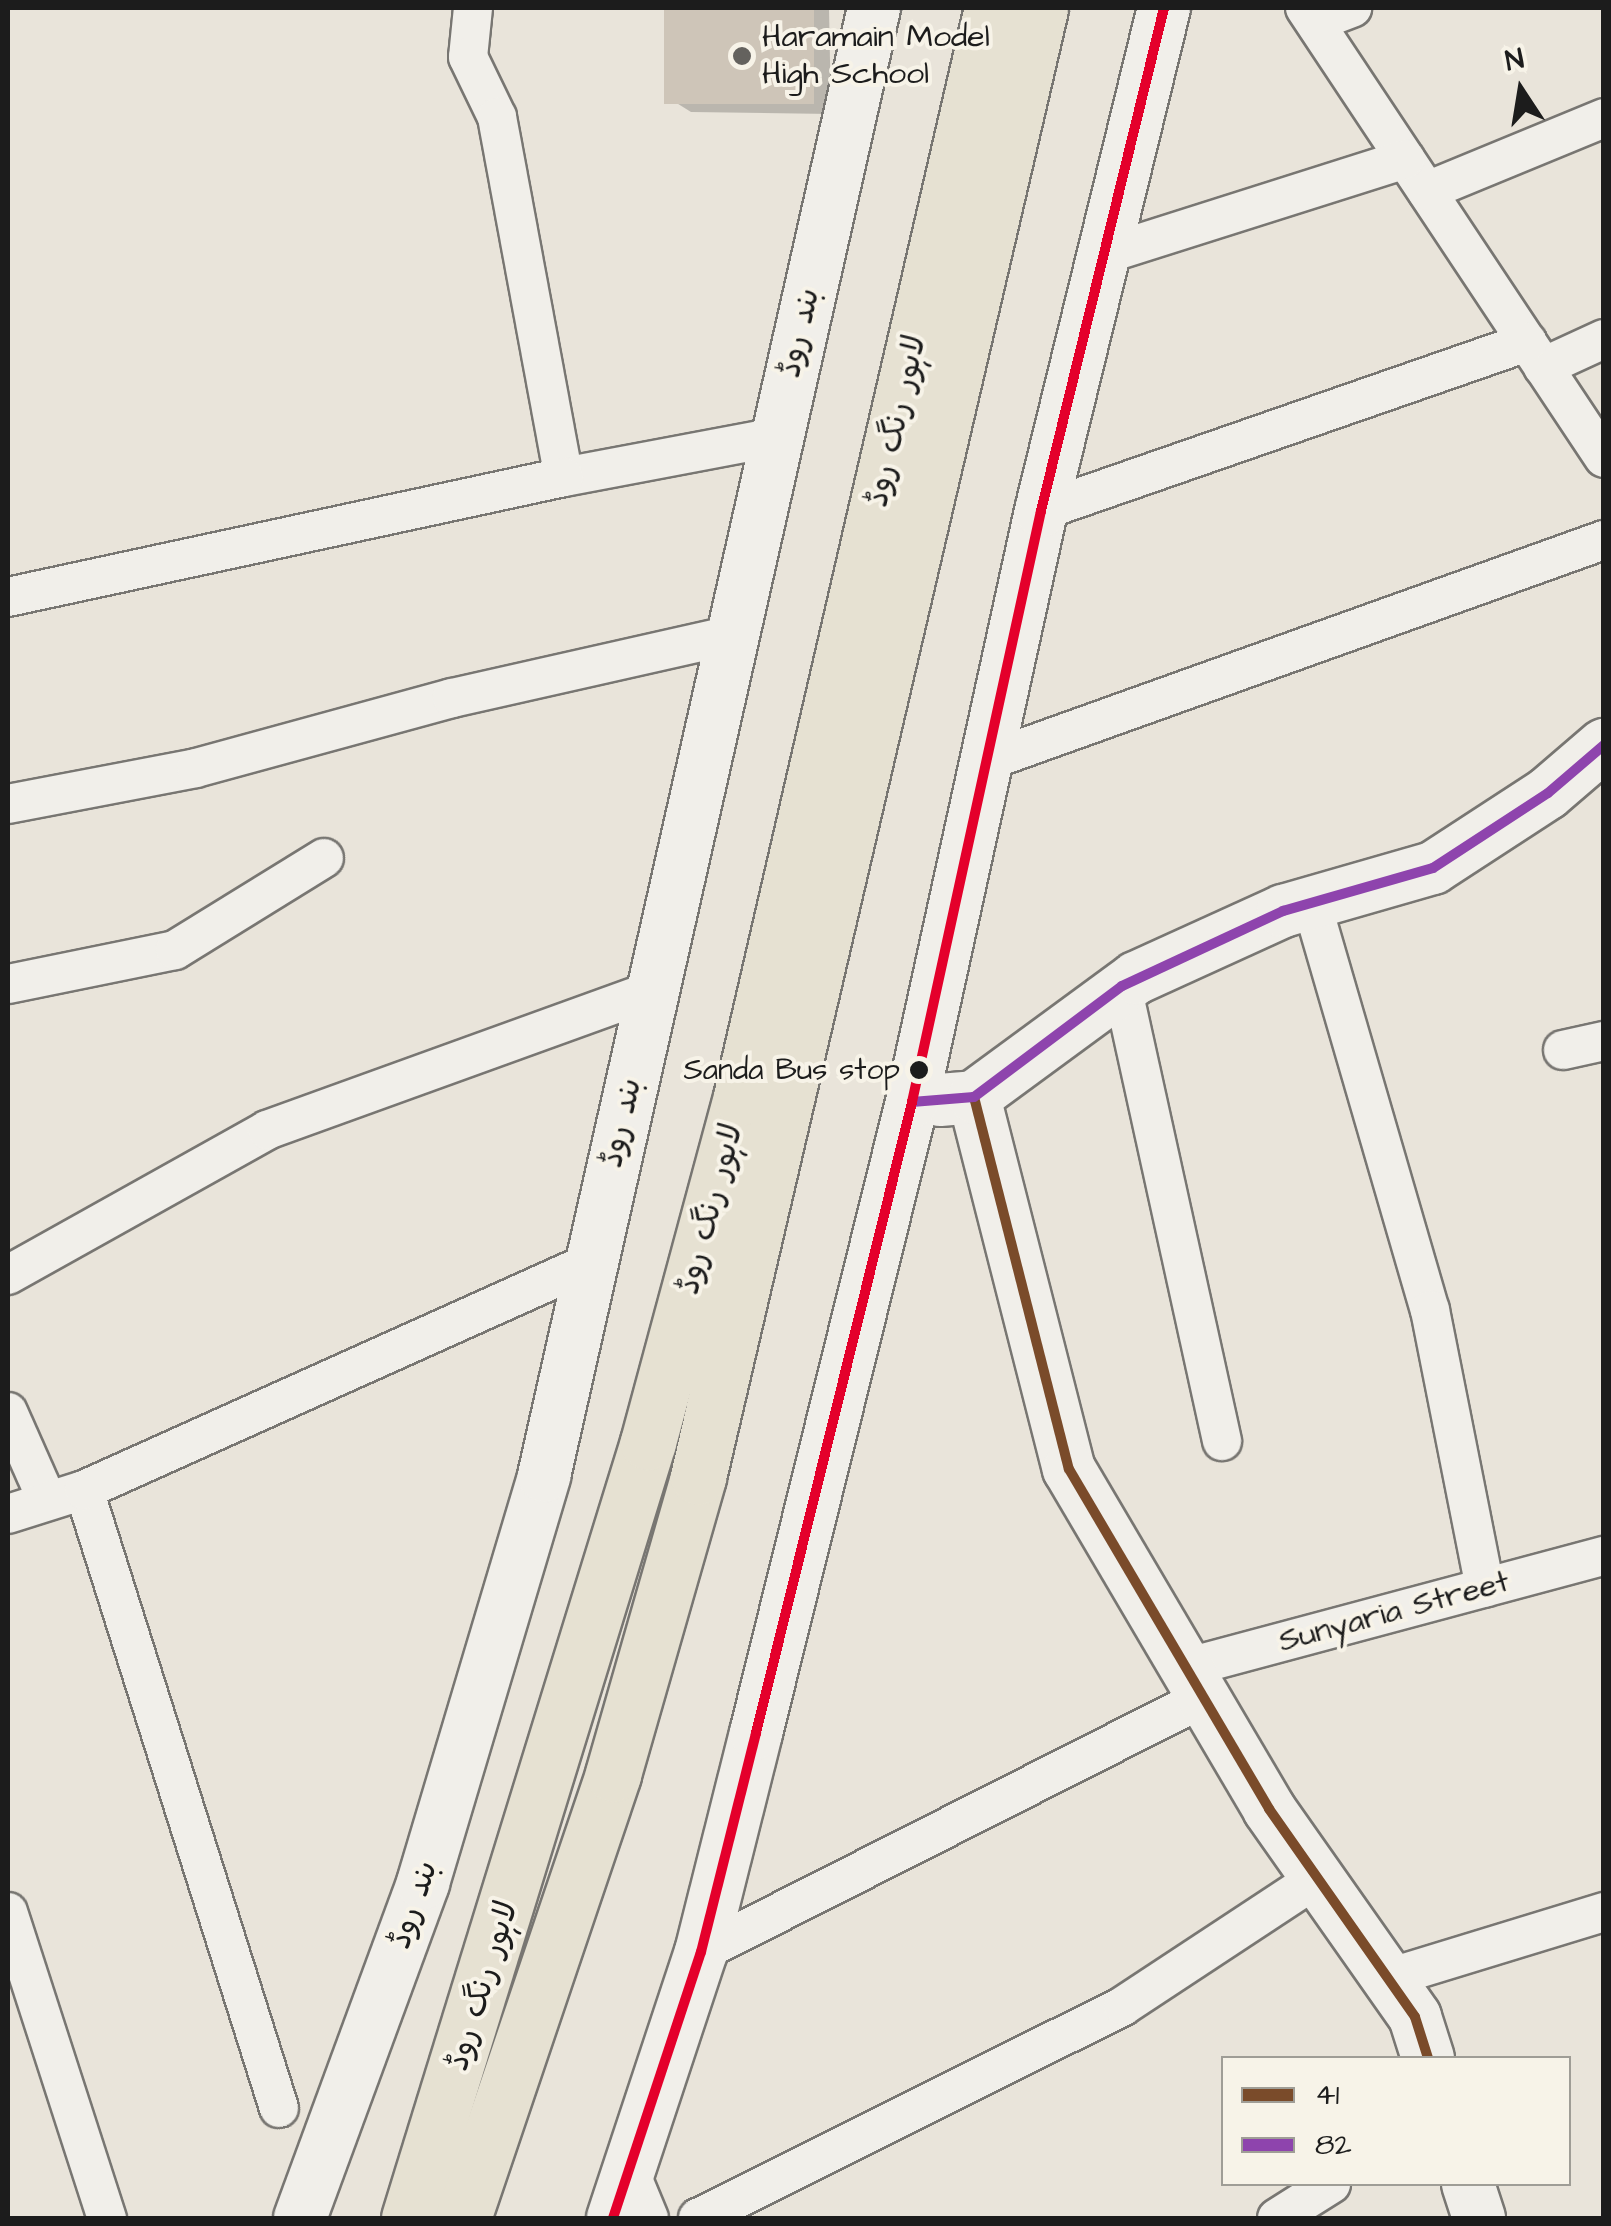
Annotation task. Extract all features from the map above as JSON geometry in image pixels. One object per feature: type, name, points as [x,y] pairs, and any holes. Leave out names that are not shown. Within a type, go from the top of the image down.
[{"type":"highway","name":"لاہور رنگ روڈ","points":[[410,2218],[648,1442],[736,1116],[992,8]]},
{"type":"highway","name":"لاہور رنگ روڈ","points":[[463,2218],[613,1774],[698,1477],[1040,8]]},
{"type":"main road","name":"بند روڈ","points":[[300,2218],[422,1884],[544,1476],[874,8]]},
{"type":"main road","points":[[631,2205],[701,1952],[912,1102],[1042,511],[1164,8]]},
{"type":"main road","points":[[912,1102],[974,1097],[1122,986],[1310,901],[1433,868],[1548,793],[1604,746]]},
{"type":"main road","points":[[974,1097],[1068,1470],[1194,1683],[1317,1878],[1416,2018],[1427,2056]]},
{"type":"main road","points":[[1469,2186],[1479,2218]]},
{"type":"street","points":[[473,8],[468,57],[497,117],[564,477]]},
{"type":"street","points":[[1352,8],[1310,15],[1604,458]]},
{"type":"street","points":[[1427,191],[1604,118]]},
{"type":"street","points":[[1106,254],[1406,160]]},
{"type":"street","points":[[1042,511],[1535,354],[1604,340]]},
{"type":"street","points":[[8,596],[564,477],[776,438]]},
{"type":"street","points":[[987,760],[1604,540]]},
{"type":"street","points":[[8,804],[196,768],[452,698],[732,635]]},
{"type":"street","points":[[8,984],[174,950],[324,858]]},
{"type":"street","points":[[1310,901],[1430,1310],[1485,1588]]},
{"type":"street","points":[[1122,986],[1222,1441]]},
{"type":"street","points":[[8,1275],[267,1130],[652,992]]},
{"type":"street","points":[[1563,1050],[1604,1040]]},
{"type":"street","points":[[8,1514],[84,1490],[591,1262]]},
{"type":"street","points":[[8,1412],[48,1500]]},
{"type":"street","points":[[84,1490],[279,2108]]},
{"type":"street","name":"Sunyaria Street","points":[[701,1952],[1194,1683],[1485,1588],[1604,1556]]},
{"type":"street","points":[[698,2218],[1124,2006],[1317,1878]]},
{"type":"street","points":[[8,1912],[107,2218]]},
{"type":"street","points":[[1388,1978],[1604,1912]]},
{"type":"street","points":[[1277,2218],[1328,2186]]},
{"type":"building","name":"Haramain Model High School","points":[[664,8],[814,8],[814,104],[664,104]]},
{"type":"transit line","points":[[613,2218],[701,1952],[756,1733],[912,1102],[1041,511],[1164,8]]},
{"type":"transit line","name":"82","points":[[912,1102],[974,1097],[1122,986],[1283,911],[1433,868],[1548,793],[1604,745]]},
{"type":"transit line","name":"41","points":[[974,1097],[1069,1469],[1269,1809],[1415,2017],[1427,2056]]},
{"type":"place","name":"Haramain Model High School","points":[[742,56]]},
{"type":"place","name":"Sanda Bus stop","points":[[919,1070]]}]
